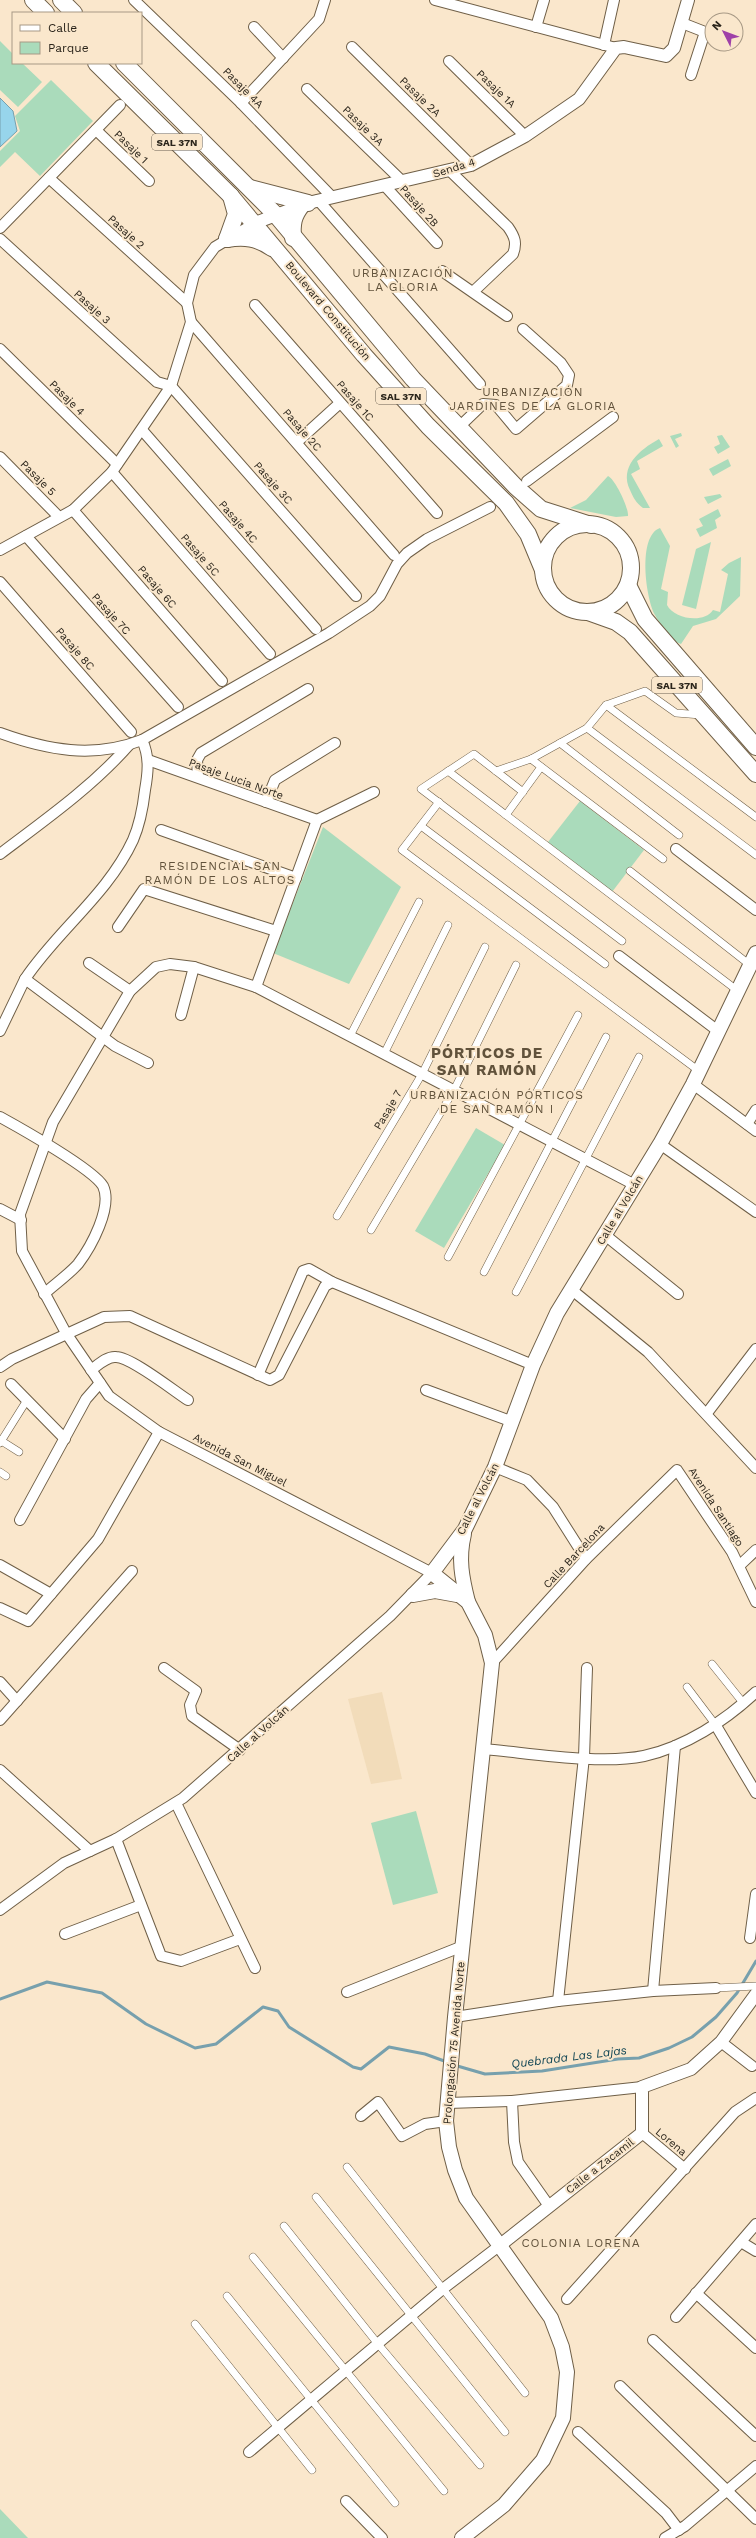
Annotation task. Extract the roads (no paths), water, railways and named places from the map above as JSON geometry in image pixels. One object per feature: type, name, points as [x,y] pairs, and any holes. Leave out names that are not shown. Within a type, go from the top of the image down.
[{"type":"highway","points":[[33,0],[45,12]]},
{"type":"highway","points":[[61,0],[73,12]]},
{"type":"highway","name":"Boulevard Constitución","points":[[97,64],[230,195],[364,355],[428,426],[506,503],[528,534],[543,570]]},
{"type":"highway","name":"Boulevard Constitución","points":[[125,64],[250,187],[276,215],[293,238],[413,379],[458,428],[516,487],[541,509],[591,524]]},
{"type":"highway","points":[[250,187],[310,203]]},
{"type":"highway","points":[[230,195],[236,214],[227,239],[241,237],[254,238],[278,252]]},
{"type":"highway","points":[[293,238],[292,226],[295,214],[310,203]]},
{"type":"highway","name":"SAL 37N","points":[[586,612],[602,609],[619,598],[628,585],[631,567],[625,546],[609,530],[591,524],[571,527],[555,538],[545,555],[543,570],[548,588],[556,600],[572,610],[586,612],[616,622],[630,632],[756,774]]},
{"type":"highway","name":"SAL 37N","points":[[628,585],[645,618],[756,747]]},
{"type":"main road","name":"Calle al Volcán","points":[[432,1573],[465,1529],[495,1467],[533,1365],[557,1314],[660,1144],[696,1077],[753,959]]},
{"type":"main road","points":[[413,1595],[435,1591],[464,1599],[459,1562],[465,1529]]},
{"type":"main road","name":"Prolongación 75 Avenida Norte","points":[[432,1573],[464,1599],[485,1635],[492,1663],[455,2017],[450,2089],[446,2121],[449,2147],[455,2170],[466,2198],[551,2318],[557,2330],[567,2372],[566,2394],[562,2418],[543,2460],[504,2505],[462,2538]]},
{"type":"street","name":"Pasaje 4A","points":[[134,0],[241,103],[332,197]]},
{"type":"street","points":[[241,103],[319,19],[325,0]]},
{"type":"street","points":[[435,0],[471,5],[536,27],[616,48],[624,47],[666,56],[674,48],[688,0]]},
{"type":"street","points":[[536,27],[544,0]]},
{"type":"street","points":[[604,45],[614,0]]},
{"type":"street","points":[[682,23],[705,32],[691,75]]},
{"type":"street","points":[[254,27],[283,58]]},
{"type":"street","name":"Pasaje 2A","points":[[352,48],[471,165]]},
{"type":"street","name":"Senda 4","points":[[255,223],[310,203],[332,197],[471,165],[526,136],[579,99],[616,48]]},
{"type":"street","name":"Pasaje 1A","points":[[449,61],[526,136]]},
{"type":"street","name":"Pasaje 3A","points":[[307,89],[402,181]]},
{"type":"street","points":[[0,228],[120,105]]},
{"type":"street","name":"Pasaje 1","points":[[96,130],[149,181]]},
{"type":"street","points":[[450,171],[508,228],[515,237],[516,246],[513,254],[474,292]]},
{"type":"street","name":"Pasaje 2","points":[[49,178],[187,303]]},
{"type":"street","name":"Pasaje 2B","points":[[384,185],[437,243]]},
{"type":"street","points":[[310,203],[480,384]]},
{"type":"street","points":[[0,550],[73,510],[115,468],[171,386],[191,322],[187,303],[194,275],[215,247],[255,223]]},
{"type":"street","name":"Pasaje 3","points":[[0,239],[157,382],[171,386]]},
{"type":"street","points":[[442,271],[508,316]]},
{"type":"street","name":"Pasaje 1C","points":[[255,305],[437,513]]},
{"type":"street","name":"Pasaje 2C","points":[[191,322],[394,555]]},
{"type":"street","points":[[458,428],[483,404],[496,405],[516,429],[567,386],[569,374],[561,363],[523,329]]},
{"type":"street","name":"Pasaje 4","points":[[0,349],[115,468]]},
{"type":"street","name":"Pasaje 3C","points":[[171,386],[356,596]]},
{"type":"street","points":[[297,442],[340,403]]},
{"type":"street","points":[[527,482],[613,417]]},
{"type":"street","name":"Pasaje 4C","points":[[142,430],[316,629]]},
{"type":"street","name":"Pasaje 5","points":[[0,457],[59,517]]},
{"type":"street","name":"Pasaje 5C","points":[[115,468],[270,654]]},
{"type":"street","points":[[0,733],[37,746],[87,751],[129,745],[142,740],[341,626],[370,606],[380,596],[397,564],[407,554],[427,539],[490,507]]},
{"type":"street","name":"Pasaje 6C","points":[[73,510],[222,681]]},
{"type":"street","name":"Pasaje 7C","points":[[26,536],[178,707]]},
{"type":"street","name":"Pasaje 8C","points":[[0,582],[131,732]]},
{"type":"street","points":[[198,777],[197,760],[201,753],[308,689]]},
{"type":"street","points":[[496,771],[531,759],[560,744],[587,728],[606,705],[645,691],[676,713],[703,715]]},
{"type":"street","points":[[606,705],[756,817]]},
{"type":"street","points":[[587,728],[756,854]]},
{"type":"street","points":[[0,1031],[26,979],[90,901],[128,849],[140,817],[148,760],[142,740]]},
{"type":"street","points":[[266,802],[275,780],[335,743]]},
{"type":"street","points":[[560,744],[679,835]]},
{"type":"street","points":[[0,854],[79,794],[113,763],[129,745]]},
{"type":"street","points":[[523,792],[474,754],[421,789],[622,941]]},
{"type":"street","points":[[531,759],[663,859]]},
{"type":"street","name":"Pasaje Lucia Norte","points":[[148,760],[317,820]]},
{"type":"street","points":[[506,815],[542,767]]},
{"type":"street","points":[[448,771],[738,991]]},
{"type":"street","points":[[256,987],[317,820],[374,792]]},
{"type":"street","points":[[439,802],[402,850],[696,1077],[746,1124],[756,1131]]},
{"type":"street","points":[[421,826],[605,964]]},
{"type":"street","points":[[161,830],[296,878]]},
{"type":"street","points":[[676,849],[756,910]]},
{"type":"street","points":[[630,871],[753,959]]},
{"type":"street","points":[[118,928],[144,890],[276,931]]},
{"type":"street","points":[[350,1036],[419,902]]},
{"type":"street","points":[[384,1054],[448,925]]},
{"type":"street","name":"Pasaje 7","points":[[337,1216],[422,1074],[485,947]]},
{"type":"street","points":[[619,956],[718,1031]]},
{"type":"street","points":[[89,963],[130,991]]},
{"type":"street","name":"Avenida San Miguel","points":[[432,1573],[159,1432],[109,1396],[66,1333],[22,1251],[20,1214],[53,1122],[130,991],[156,967],[170,964],[194,967],[256,987],[586,1158],[635,1185]]},
{"type":"street","points":[[371,1230],[454,1090],[516,965]]},
{"type":"street","points":[[181,1015],[194,967]]},
{"type":"street","points":[[26,979],[102,1037],[148,1063]]},
{"type":"street","points":[[448,1257],[578,1015]]},
{"type":"street","points":[[484,1272],[606,1036]]},
{"type":"street","points":[[516,1292],[639,1057]]},
{"type":"street","points":[[746,1124],[756,1110]]},
{"type":"street","points":[[0,1117],[46,1143],[97,1181],[102,1186],[107,1200],[100,1224],[77,1265],[44,1294]]},
{"type":"street","points":[[660,1144],[756,1212]]},
{"type":"street","points":[[0,1209],[20,1220]]},
{"type":"street","points":[[605,1235],[678,1294]]},
{"type":"street","points":[[258,1375],[303,1271],[309,1268],[332,1282],[533,1365]]},
{"type":"street","points":[[0,1368],[12,1359],[104,1316],[130,1316],[270,1380],[279,1375],[325,1286],[332,1282]]},
{"type":"street","points":[[572,1290],[648,1352],[707,1412],[756,1468]]},
{"type":"street","points":[[707,1412],[756,1349]]},
{"type":"street","points":[[91,1370],[111,1358],[116,1357],[128,1360],[188,1400]]},
{"type":"street","points":[[20,1520],[86,1399],[100,1382]]},
{"type":"street","points":[[11,1384],[65,1439]]},
{"type":"street","points":[[426,1390],[513,1422]]},
{"type":"street","points":[[19,1452],[0,1441],[27,1400]]},
{"type":"street","points":[[0,1608],[28,1621],[98,1539],[159,1432]]},
{"type":"street","points":[[495,1467],[526,1480],[553,1507],[586,1559]]},
{"type":"street","name":"Calle Barcelona","points":[[492,1663],[586,1559],[677,1470]]},
{"type":"street","name":"Avenida Santiago","points":[[677,1470],[739,1566],[756,1602]]},
{"type":"street","points":[[739,1566],[756,1550]]},
{"type":"street","points":[[0,1565],[51,1594]]},
{"type":"street","points":[[0,1720],[132,1571]]},
{"type":"street","name":"Calle al Volcán","points":[[0,1910],[64,1863],[116,1839],[176,1803],[240,1750],[413,1595],[432,1573]]},
{"type":"street","points":[[712,1664],[744,1704]]},
{"type":"street","points":[[164,1668],[196,1691],[190,1705],[192,1716],[240,1750]]},
{"type":"street","points":[[558,2001],[584,1757],[587,1668]]},
{"type":"street","points":[[0,1682],[17,1701]]},
{"type":"street","points":[[687,1687],[715,1724],[756,1793]]},
{"type":"street","points":[[483,1749],[619,1759],[644,1756],[675,1746],[715,1724],[744,1704],[756,1692]]},
{"type":"street","points":[[653,1991],[675,1746]]},
{"type":"street","points":[[0,1770],[90,1851]]},
{"type":"street","points":[[176,1803],[255,1968]]},
{"type":"street","points":[[116,1839],[161,1956],[181,1961],[240,1939]]},
{"type":"street","points":[[750,1938],[756,1894]]},
{"type":"street","points":[[65,1934],[141,1905]]},
{"type":"street","points":[[347,1992],[463,1946]]},
{"type":"street","points":[[448,2103],[512,2101],[642,2087],[690,2069],[721,2042],[752,1990],[756,1986]]},
{"type":"street","points":[[455,2017],[558,2001],[653,1991],[716,1988],[752,1990]]},
{"type":"street","points":[[721,2042],[752,2066]]},
{"type":"street","name":"Calle a Zacamil","points":[[499,2246],[642,2133],[642,2087]]},
{"type":"street","points":[[567,2299],[735,2112],[756,2098]]},
{"type":"street","points":[[512,2101],[514,2142],[518,2162],[549,2206]]},
{"type":"street","points":[[361,2116],[378,2102],[402,2136],[425,2124],[446,2121]]},
{"type":"street","name":"Lorena","points":[[642,2133],[685,2169]]},
{"type":"street","points":[[347,2166],[444,2288],[525,2394]]},
{"type":"street","points":[[316,2197],[505,2432]]},
{"type":"street","points":[[676,2317],[756,2224]]},
{"type":"street","points":[[284,2226],[378,2344],[480,2465]]},
{"type":"street","points":[[741,2242],[756,2251]]},
{"type":"street","points":[[249,2452],[444,2288],[499,2246]]},
{"type":"street","points":[[253,2257],[444,2491]]},
{"type":"street","points":[[696,2293],[756,2348]]},
{"type":"street","points":[[227,2296],[395,2503]]},
{"type":"street","points":[[195,2324],[312,2470]]},
{"type":"street","points":[[653,2340],[756,2436]]},
{"type":"street","points":[[620,2386],[726,2493],[756,2519]]},
{"type":"street","points":[[578,2432],[666,2513],[672,2535],[726,2493],[756,2466]]},
{"type":"street","points":[[346,2501],[382,2538]]},
{"type":"water","points":[[0,98],[13,111],[17,131],[0,147]]},
{"type":"waterway","name":"Quebrada Las Lajas","points":[[454,2065],[485,2074],[542,2071],[618,2059],[639,2058],[669,2048],[692,2037],[716,2017],[737,1993],[756,1961]]},
{"type":"waterway","name":"Quebrada Las Lajas","points":[[0,1999],[47,1982],[102,1993],[146,2024],[195,2048],[216,2044],[263,2007],[278,2011],[289,2027],[353,2067],[361,2069],[389,2047],[425,2054],[447,2062]]},
{"type":"district","name":"URBANIZACIÓN LA GLORIA","points":[[403,280]]},
{"type":"district","name":"URBANIZACIÓN JARDINES DE LA GLORIA","points":[[533,399]]},
{"type":"district","name":"RESIDENCIAL SAN RAMÓN DE LOS ALTOS","points":[[220,873]]},
{"type":"district","name":"PÓRTICOS DE SAN RAMÓN","points":[[487,1062]]},
{"type":"district","name":"URBANIZACIÓN PÓRTICOS DE SAN RAMÓN I","points":[[497,1102]]},
{"type":"district","name":"COLONIA LORENA","points":[[581,2243]]}]
